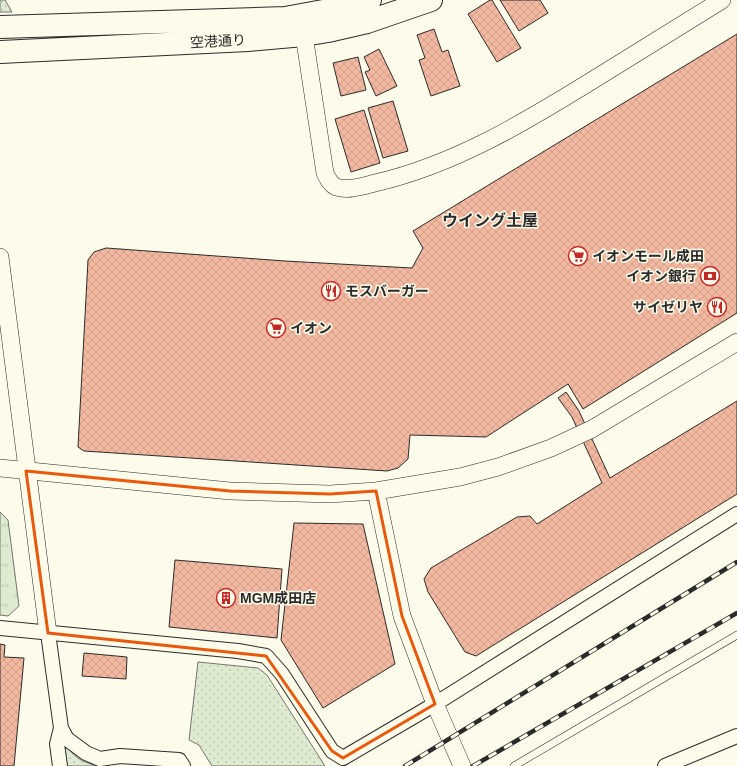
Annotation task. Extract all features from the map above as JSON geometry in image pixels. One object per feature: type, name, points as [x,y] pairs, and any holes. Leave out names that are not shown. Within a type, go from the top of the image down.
[{"type":"highway","name":"空港通り","points":[[0,27],[285,18],[329,10],[370,0]]},
{"type":"highway","name":"空港通り","points":[[0,52],[248,40],[304,35],[328,32],[367,22],[431,0]]},
{"type":"street","points":[[304,35],[325,173],[329,181],[335,186],[344,189],[384,181],[425,168],[462,153],[498,135],[556,103],[722,0]]},
{"type":"street","points":[[0,256],[26,471],[61,728],[67,739],[86,753],[100,759],[120,756],[179,760],[184,766]]},
{"type":"street","points":[[0,468],[230,491],[330,494],[376,491],[460,477],[498,467],[551,448],[592,429],[737,342]]},
{"type":"street","points":[[376,491],[402,616],[435,704],[462,766]]},
{"type":"street","points":[[0,628],[238,651],[266,656],[282,674],[332,751],[343,758],[435,704],[737,514]]},
{"type":"street","points":[[60,766],[57,744],[61,728]]},
{"type":"street","points":[[665,766],[737,736]]},
{"type":"lane","points":[[514,766],[737,635]]},
{"type":"highlighted area","points":[[26,471],[230,491],[330,494],[376,491],[402,616],[435,704],[343,758],[332,751],[266,656],[48,633]]},
{"type":"green space","points":[[0,0],[5,0],[12,12],[0,12]]},
{"type":"green space","points":[[0,512],[8,520],[19,606],[8,616],[0,615]]},
{"type":"green space","points":[[198,662],[258,668],[267,675],[325,766],[212,766],[199,745],[189,740]]},
{"type":"green space","points":[[68,748],[82,760],[99,766],[67,766],[63,749]]},
{"type":"building","points":[[492,0],[521,48],[497,62],[468,14]]},
{"type":"building","points":[[500,0],[540,0],[548,13],[519,31]]},
{"type":"building","points":[[434,29],[442,52],[448,50],[460,86],[431,96],[419,60],[425,58],[417,35]]},
{"type":"building","name":"イオンモール成田","points":[[737,34],[737,313],[583,409],[568,384],[486,437],[410,435],[408,459],[398,468],[387,471],[84,451],[78,447],[88,260],[94,252],[106,248],[285,261],[412,268],[423,248],[413,231]]},
{"type":"building","points":[[379,49],[397,86],[376,96],[365,72],[370,70],[364,57]]},
{"type":"building","points":[[358,57],[366,90],[341,96],[333,63]]},
{"type":"building","points":[[393,101],[408,151],[383,158],[368,108]]},
{"type":"building","points":[[364,110],[380,163],[351,172],[335,119]]},
{"type":"building","points":[[566,392],[579,411],[610,478],[737,401],[737,494],[476,656],[465,652],[428,592],[424,579],[431,568],[517,517],[530,516],[537,524],[602,483],[572,417],[558,398]]},
{"type":"building","points":[[294,523],[363,524],[395,664],[323,708],[281,640]]},
{"type":"building","name":"MGM成田店","points":[[175,560],[282,569],[277,638],[169,627]]},
{"type":"building","points":[[0,644],[5,645],[4,657],[24,658],[14,766],[0,766]]},
{"type":"building","points":[[84,653],[127,657],[126,679],[82,676]]},
{"type":"railway","points":[[405,766],[737,562]]},
{"type":"railway","points":[[473,766],[737,613]]},
{"type":"place","name":"イオンモール成田","points":[[578,256]]},
{"type":"place","name":"イオン銀行","points":[[710,276]]},
{"type":"place","name":"モスバーガー","points":[[331,291]]},
{"type":"place","name":"サイゼリヤ","points":[[717,307]]},
{"type":"place","name":"イオン","points":[[276,328]]},
{"type":"place","name":"MGM成田店","points":[[226,598]]},
{"type":"district","name":"ウイング土屋","points":[[490,220]]}]
